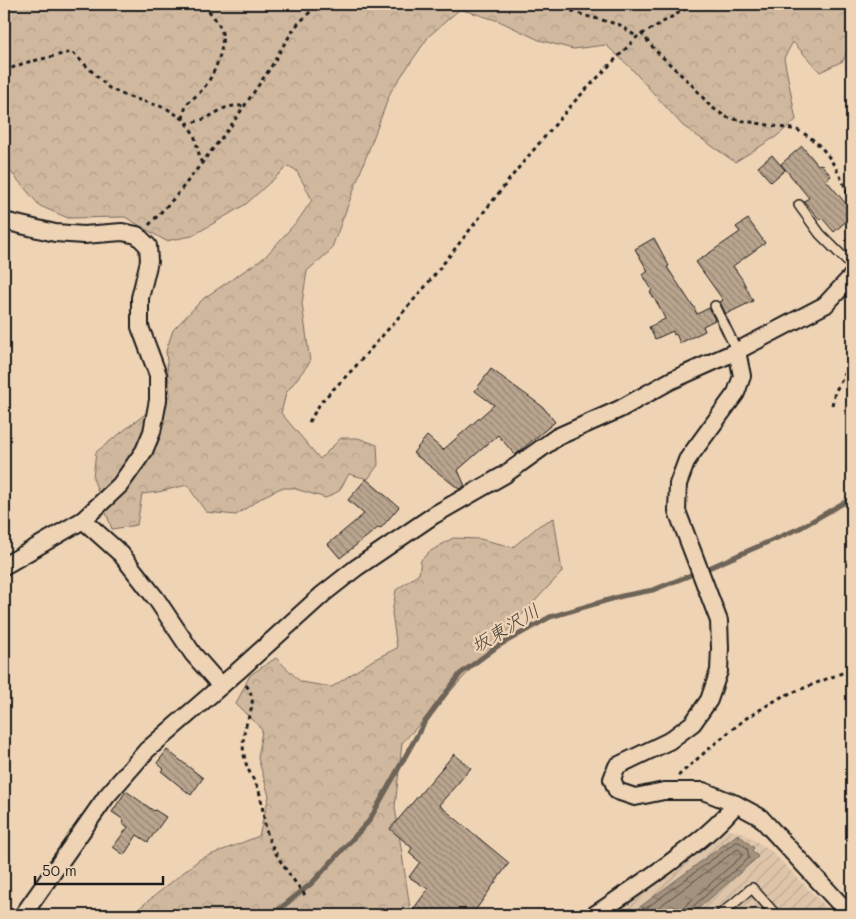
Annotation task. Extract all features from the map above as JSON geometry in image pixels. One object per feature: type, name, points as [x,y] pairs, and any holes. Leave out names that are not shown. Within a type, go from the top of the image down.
[{"type":"street","points":[[4,221],[55,233],[84,235],[122,232],[137,235],[148,246],[149,261],[140,298],[140,327],[158,375],[158,400],[152,432],[144,451],[120,485],[83,520],[4,566]]},
{"type":"street","points":[[23,915],[106,796],[147,750],[356,568],[434,514],[504,475],[556,437],[620,410],[670,381],[737,351],[825,305],[852,276]]},
{"type":"street","points":[[737,351],[742,376],[736,393],[687,460],[678,484],[677,511],[719,621],[719,671],[709,700],[693,723],[668,741],[617,766],[612,779],[618,791],[635,797],[664,792],[703,791],[736,804],[760,817],[850,915]]},
{"type":"street","points":[[83,520],[121,554],[158,600],[193,654],[221,686]]},
{"type":"street","points":[[594,915],[634,889],[696,843],[725,818],[736,804]]},
{"type":"lane","points":[[798,205],[820,234],[852,266]]},
{"type":"lane","points":[[715,306],[737,351]]},
{"type":"lane","points":[[720,915],[752,888],[776,915]]},
{"type":"path","points":[[183,119],[186,104],[207,83],[220,56],[222,47],[221,30],[203,4]]},
{"type":"path","points":[[137,235],[176,196],[230,127],[271,67],[296,26],[318,4]]},
{"type":"path","points":[[557,4],[586,16],[620,26],[637,37]]},
{"type":"path","points":[[309,422],[321,402],[355,367],[425,287],[520,166],[575,101],[641,33],[694,4]]},
{"type":"path","points":[[641,33],[656,52],[676,69],[710,106],[726,116],[746,122],[797,130],[806,134],[829,156],[852,198]]},
{"type":"path","points":[[4,71],[24,63],[72,52],[109,88],[126,96],[166,108],[183,119],[194,134],[201,163]]},
{"type":"path","points":[[186,124],[206,118],[223,108],[244,106]]},
{"type":"path","points":[[832,405],[835,392],[852,361]]},
{"type":"path","points":[[664,792],[681,772],[745,719],[781,697],[852,669]]},
{"type":"path","points":[[237,672],[252,696],[252,707],[243,742],[245,760],[259,790],[267,834],[277,854],[305,895]]},
{"type":"shaded area","points":[[727,830],[741,832],[770,850],[834,915],[611,915],[659,882]]},
{"type":"green space","points":[[4,4],[852,4],[852,40],[843,61],[820,72],[793,42],[784,58],[796,120],[777,136],[735,162],[683,126],[630,67],[606,45],[573,49],[539,40],[499,21],[460,9],[429,36],[391,91],[331,250],[307,271],[302,303],[310,362],[286,393],[281,413],[320,459],[341,438],[358,438],[377,445],[378,465],[368,479],[349,474],[339,491],[326,498],[292,488],[281,488],[264,496],[236,515],[206,512],[187,485],[142,494],[137,525],[112,529],[93,478],[96,452],[170,395],[166,351],[173,330],[204,298],[265,257],[299,219],[312,200],[296,170],[288,166],[246,204],[192,236],[166,241],[125,217],[68,218],[40,206],[4,164]]},
{"type":"green space","points":[[554,518],[562,572],[402,743],[395,807],[411,915],[136,915],[137,910],[200,859],[259,836],[269,796],[258,758],[262,730],[236,704],[250,675],[276,658],[301,682],[332,687],[373,660],[397,648],[392,613],[396,590],[419,574],[421,560],[429,552],[453,538],[480,539],[513,547],[540,525]]},
{"type":"water","points":[[738,834],[754,848],[752,850],[758,857],[691,915],[629,915]]},
{"type":"building","points":[[802,146],[818,165],[821,164],[831,176],[826,180],[852,211],[852,216],[834,232],[822,218],[820,220],[804,201],[809,198],[781,164]]},
{"type":"building","points":[[772,155],[785,170],[771,182],[758,167]]},
{"type":"building","points":[[748,219],[765,243],[733,266],[753,301],[726,314],[720,302],[723,300],[696,262],[740,232],[736,227]]},
{"type":"building","points":[[654,238],[669,266],[667,267],[697,314],[709,308],[715,320],[703,326],[705,331],[680,343],[673,331],[655,339],[649,327],[665,319],[643,275],[648,271],[635,249]]},
{"type":"building","points":[[491,369],[543,407],[555,422],[515,455],[498,435],[458,470],[465,486],[459,489],[413,453],[427,436],[443,450],[494,405],[475,391]]},
{"type":"building","points":[[366,479],[399,507],[381,528],[379,527],[340,558],[328,544],[364,514],[348,500]]},
{"type":"building","points":[[167,750],[203,778],[191,795],[161,771],[164,769],[157,763]]},
{"type":"building","points":[[454,754],[471,768],[439,805],[509,863],[472,915],[409,915],[428,889],[409,877],[420,862],[409,853],[412,848],[390,829]]},
{"type":"building","points":[[126,791],[154,811],[166,817],[148,842],[137,835],[124,855],[113,847],[128,827],[122,823],[124,820],[112,812]]},
{"type":"waterway","name":"坂東沢川","points":[[272,915],[312,883],[369,821],[424,723],[460,674],[498,646],[550,617],[622,596],[653,590],[711,567],[800,528],[852,498]]}]
